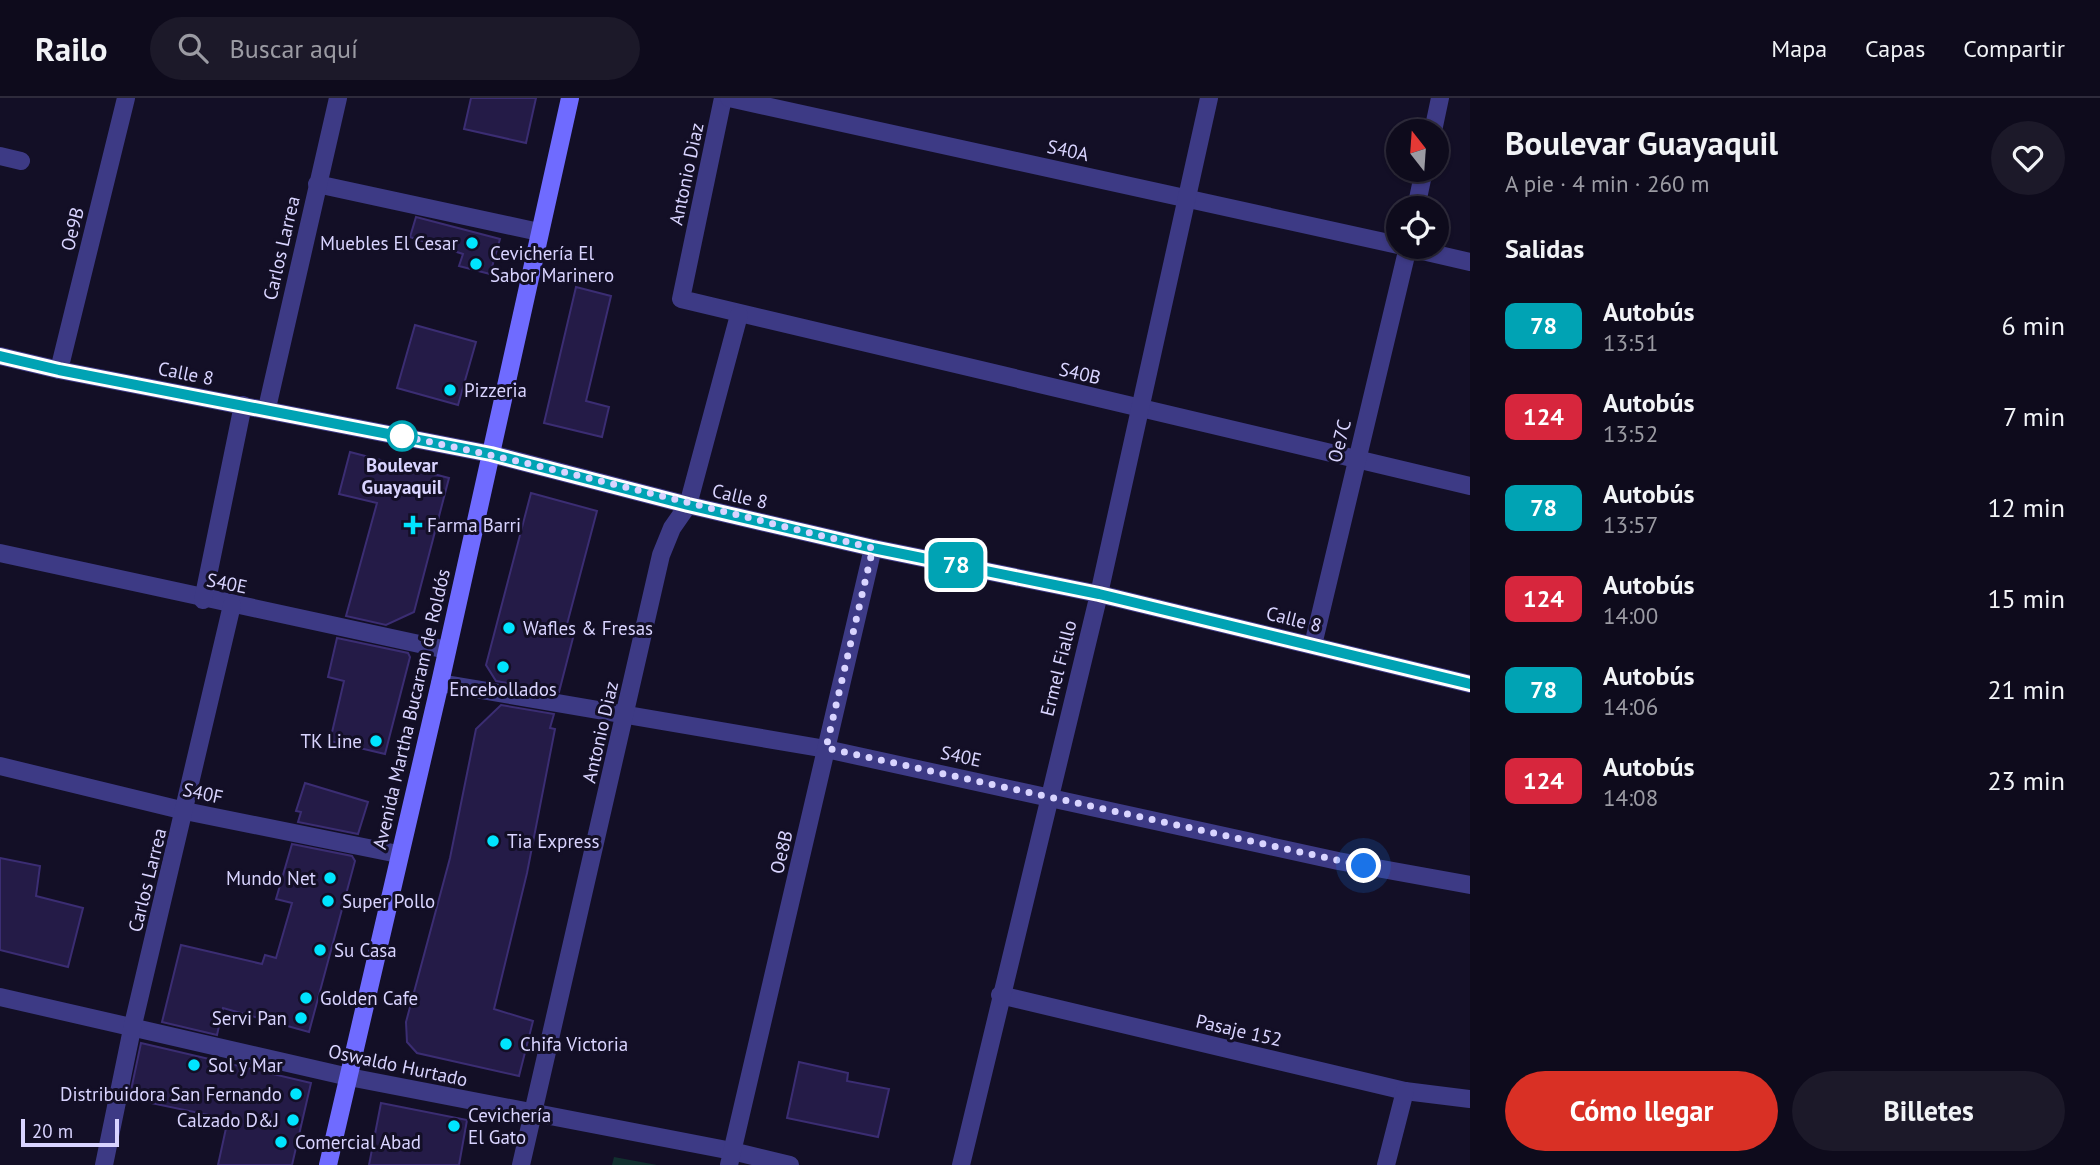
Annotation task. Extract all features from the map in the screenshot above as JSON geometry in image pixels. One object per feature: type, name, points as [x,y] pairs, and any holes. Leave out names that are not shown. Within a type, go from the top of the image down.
[{"type":"street","name":"Oe9B","points":[[59,370],[126,98]]},
{"type":"street","name":"Carlos Larrea","points":[[267,408],[338,98]]},
{"type":"street","name":"Avenida Martha Bucaram de Roldós","points":[[328,1165],[398,854],[440,683],[570,98]]},
{"type":"street","name":"Antonio Diaz","points":[[681,299],[723,98]]},
{"type":"street","name":"S40A","points":[[729,98],[761,102],[1386,242]]},
{"type":"street","name":"Ermel Fiallo","points":[[961,1165],[1099,594],[1209,98]]},
{"type":"street","points":[[1436,119],[1440,98]]},
{"type":"street","points":[[0,156],[21,161]]},
{"type":"street","points":[[317,184],[539,232]]},
{"type":"street","points":[[1449,257],[1470,262]]},
{"type":"street","name":"Oe7C","points":[[1313,645],[1404,259]]},
{"type":"street","name":"S40B","points":[[681,299],[1355,461],[1470,486]]},
{"type":"street","name":"Antonio Diaz","points":[[521,1165],[661,555],[672,528],[688,505],[739,315]]},
{"type":"street","name":"Calle 8","points":[[0,356],[59,370],[267,408],[491,454],[688,505],[873,548],[1099,594],[1470,684]]},
{"type":"street","points":[[203,600],[243,405]]},
{"type":"street","name":"Oe8B","points":[[731,1158],[873,548]]},
{"type":"street","name":"S40E","points":[[0,554],[203,600],[447,650]]},
{"type":"street","name":"Carlos Larrea","points":[[104,1165],[132,1029],[232,605]]},
{"type":"street","name":"S40E","points":[[440,683],[826,748],[1338,861],[1470,885]]},
{"type":"street","name":"S40F","points":[[0,766],[185,811],[398,854]]},
{"type":"street","name":"Pasaje 152","points":[[1000,995],[1405,1091],[1470,1099]]},
{"type":"street","name":"Oswaldo Hurtado","points":[[0,997],[349,1077],[731,1158],[790,1165]]},
{"type":"street","points":[[1386,1165],[1405,1091]]},
{"type":"green space","points":[[614,1157],[657,1165],[612,1165]]},
{"type":"building","points":[[471,98],[536,98],[526,143],[464,129]]},
{"type":"building","points":[[416,217],[500,239],[490,274],[459,266],[463,254],[410,237]]},
{"type":"building","points":[[576,287],[611,296],[586,401],[609,407],[602,437],[544,423]]},
{"type":"building","points":[[415,325],[476,342],[458,405],[397,388]]},
{"type":"building","points":[[350,452],[449,478],[414,612],[386,625],[346,616],[377,503],[339,494]]},
{"type":"building","points":[[531,493],[597,511],[566,628],[575,630],[559,692],[496,681],[486,665]]},
{"type":"building","points":[[337,638],[408,653],[410,657],[385,754],[330,741],[344,681],[328,677]]},
{"type":"building","points":[[501,705],[554,714],[550,728],[555,729],[527,873],[494,1009],[533,1021],[519,1076],[417,1053],[407,1042],[406,1022],[450,858],[476,729]]},
{"type":"building","points":[[305,783],[368,802],[358,834],[298,822],[301,812],[296,811]]},
{"type":"building","points":[[292,844],[352,856],[355,861],[309,1032],[223,1008],[217,1035],[162,1022],[181,945],[262,964],[265,955],[276,958],[292,903],[276,899]]},
{"type":"building","points":[[0,858],[40,866],[36,896],[83,908],[68,967],[0,950]]},
{"type":"building","points":[[141,1043],[311,1083],[292,1165],[218,1165],[228,1119],[151,1103],[152,1099],[130,1095]]},
{"type":"building","points":[[799,1062],[848,1073],[847,1081],[889,1089],[878,1137],[787,1118]]},
{"type":"building","points":[[381,1103],[467,1120],[459,1165],[369,1165]]},
{"type":"bus line","name":"78","points":[[0,356],[59,370],[267,408],[491,454],[688,505],[873,548],[1099,594],[1470,684]]},
{"type":"place","name":"Muebles El Cesar","points":[[472,243]]},
{"type":"place","name":"Cevichería El Sabor Marinero","points":[[476,264]]},
{"type":"place","name":"Pizzeria","points":[[450,390]]},
{"type":"place","name":"Boulevar Guayaquil","points":[[402,436]]},
{"type":"place","name":"Farma Barri","points":[[413,525]]},
{"type":"place","name":"Wafles & Fresas","points":[[509,628]]},
{"type":"place","name":"Encebollados","points":[[503,667]]},
{"type":"place","name":"TK Line","points":[[376,741]]},
{"type":"place","name":"Tia Express","points":[[493,841]]},
{"type":"place","name":"Mundo Net","points":[[330,878]]},
{"type":"place","name":"Super Pollo","points":[[328,901]]},
{"type":"place","name":"Su Casa","points":[[320,950]]},
{"type":"place","name":"Golden Cafe","points":[[306,998]]},
{"type":"place","name":"Servi Pan","points":[[301,1018]]},
{"type":"place","name":"Chifa Victoria","points":[[506,1044]]},
{"type":"place","name":"Sol y Mar","points":[[194,1065]]},
{"type":"place","name":"Distribuidora San Fernando","points":[[296,1094]]},
{"type":"place","name":"Calzado D&J","points":[[293,1120]]},
{"type":"place","name":"Cevichería El Gato","points":[[454,1126]]},
{"type":"place","name":"Comercial Abad","points":[[281,1142]]},
{"type":"route","points":[[402,436],[391,434],[491,454],[688,505],[873,548],[826,748],[1364,866]]}]
